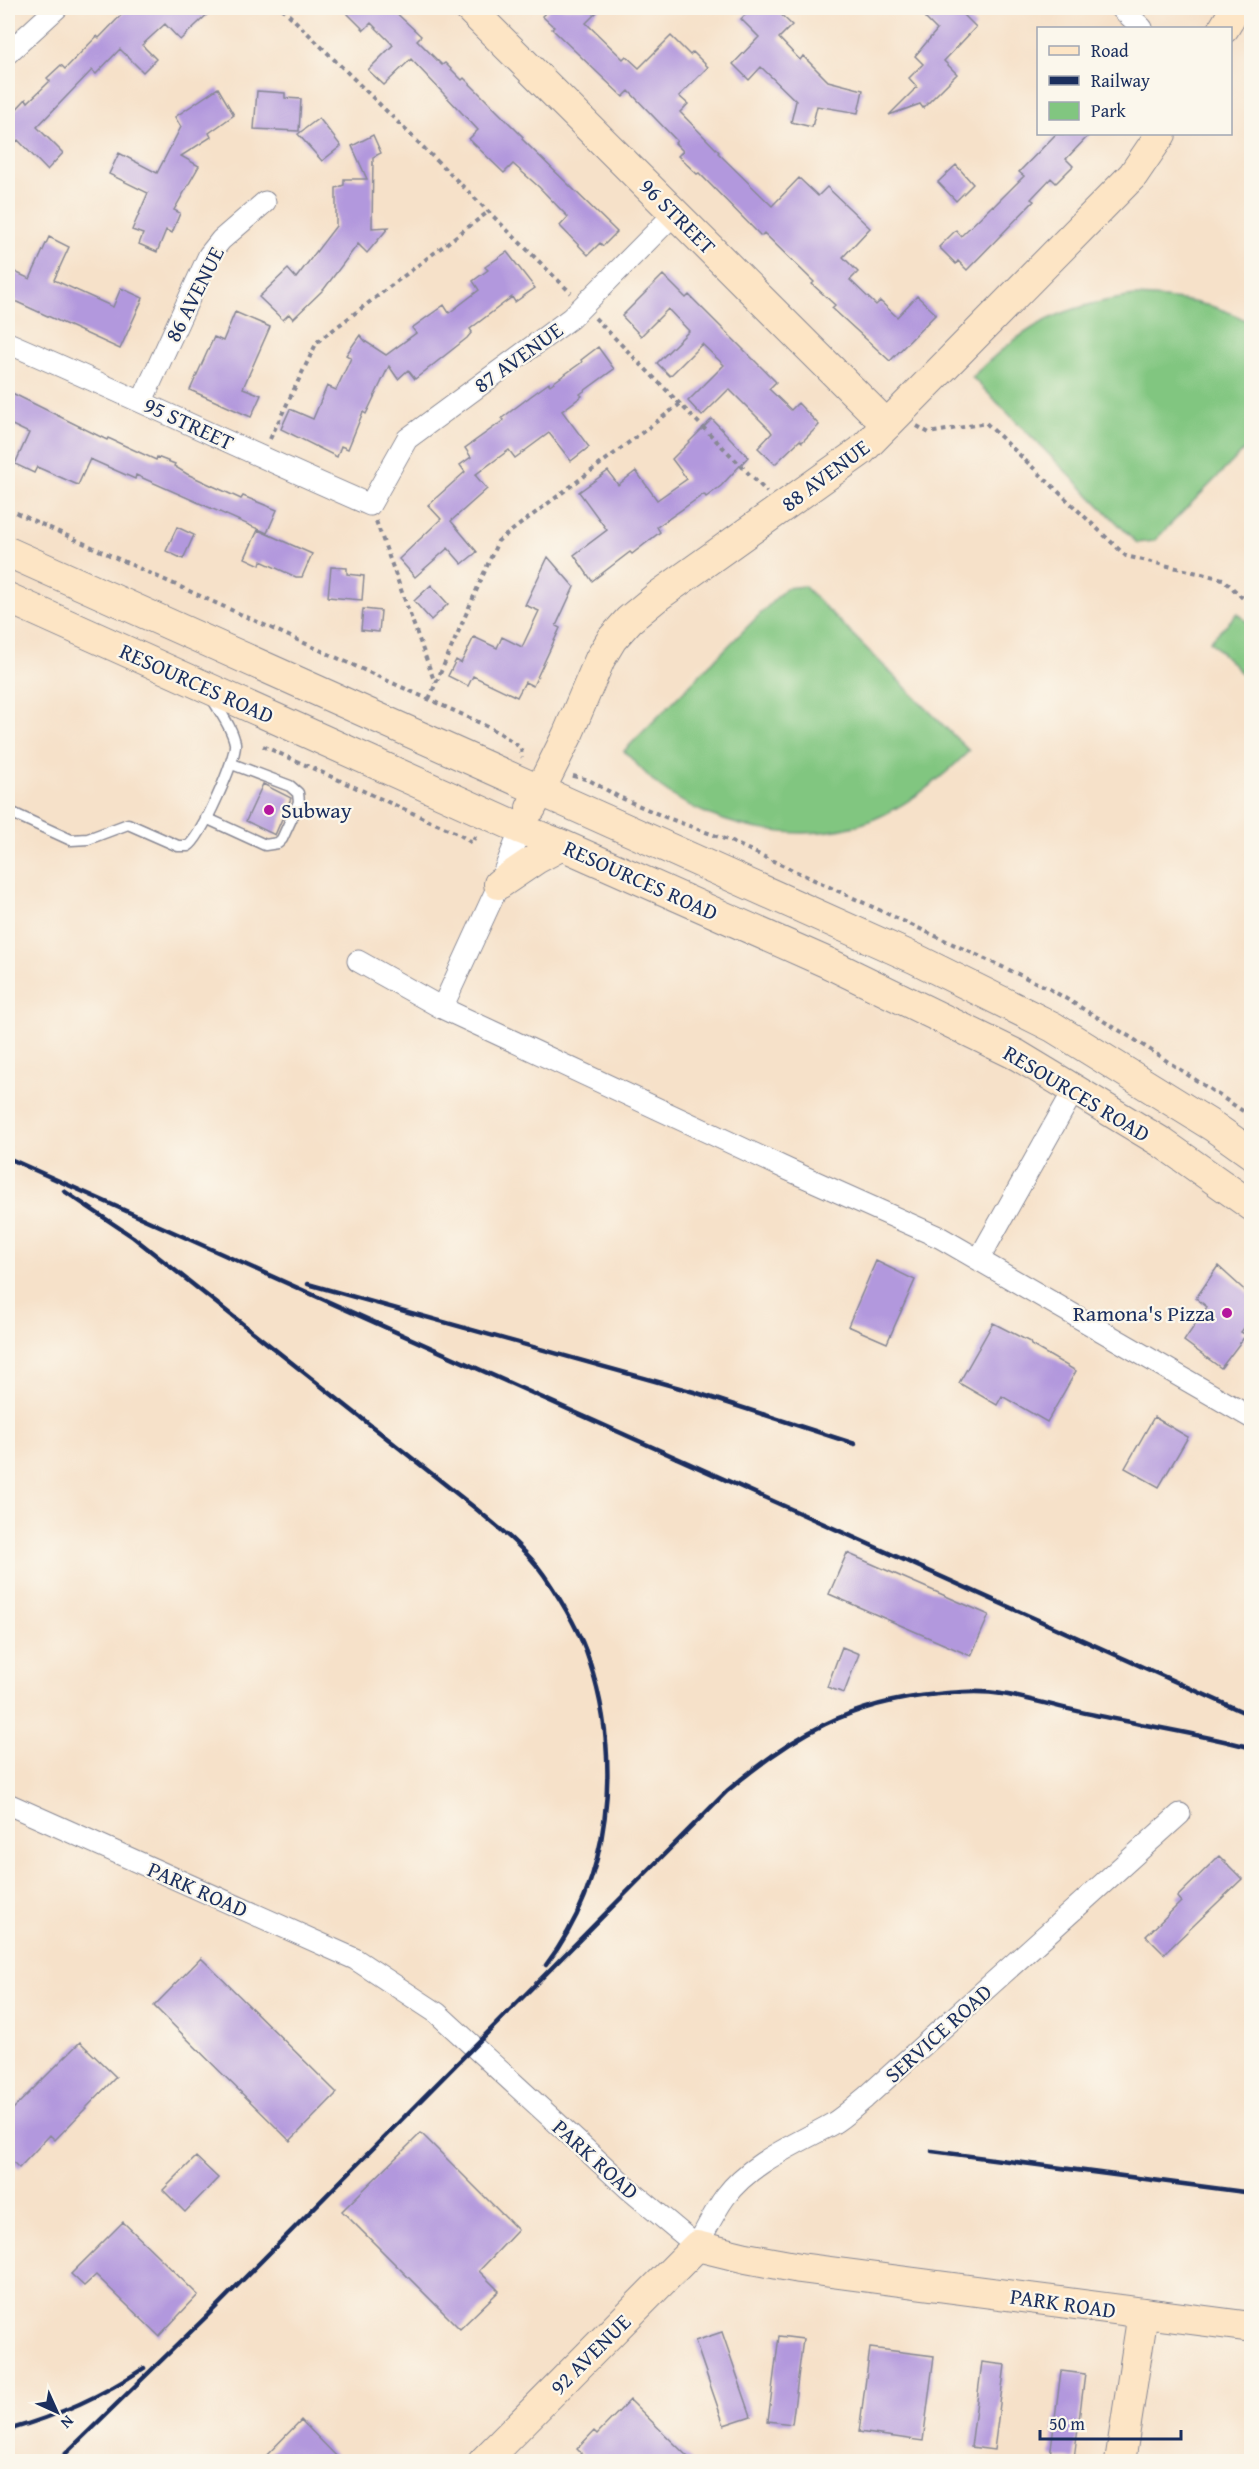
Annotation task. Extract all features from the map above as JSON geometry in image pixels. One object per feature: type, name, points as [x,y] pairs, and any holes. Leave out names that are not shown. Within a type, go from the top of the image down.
[{"type":"main road","name":"96 STREET","points":[[469,8],[887,425]]},
{"type":"main road","points":[[1225,27],[1236,8]]},
{"type":"main road","name":"88 AVENUE","points":[[521,829],[567,736],[600,659],[612,639],[658,596],[861,451],[1133,175],[1160,135]]},
{"type":"main road","name":"RESOURCES ROAD","points":[[8,552],[916,959],[1053,1027],[1214,1127],[1251,1154]]},
{"type":"main road","name":"RESOURCES ROAD","points":[[8,598],[521,829],[828,963],[1017,1055],[1161,1142],[1251,1206]]},
{"type":"main road","points":[[499,884],[562,845]]},
{"type":"main road","name":"PARK ROAD","points":[[697,2246],[800,2268],[1251,2327]]},
{"type":"main road","name":"92 AVENUE","points":[[483,2462],[697,2246]]},
{"type":"main road","points":[[1120,2462],[1143,2313]]},
{"type":"street","points":[[8,53],[57,8]]},
{"type":"street","points":[[1121,8],[1141,27]]},
{"type":"street","name":"86 AVENUE","points":[[142,401],[209,255],[221,240],[265,202]]},
{"type":"street","name":"87 AVENUE","points":[[370,505],[407,439],[584,306],[675,213]]},
{"type":"street","name":"95 STREET","points":[[8,343],[370,505]]},
{"type":"street","points":[[442,1008],[499,884],[521,829]]},
{"type":"street","points":[[358,962],[442,1008],[789,1170],[941,1238],[1251,1418]]},
{"type":"street","points":[[979,1259],[1074,1089]]},
{"type":"street","name":"PARK ROAD","points":[[8,1804],[355,1959],[437,2013],[630,2190],[697,2246]]},
{"type":"street","name":"SERVICE ROAD","points":[[697,2246],[725,2198],[740,2181],[758,2166],[835,2122],[865,2098],[1180,1814]]},
{"type":"lane","points":[[8,812],[71,840],[88,839],[128,824],[183,847],[192,843],[232,764],[236,750],[234,736],[206,687]]},
{"type":"lane","points":[[206,818],[265,845],[278,843],[282,838],[299,802],[298,793],[285,784],[232,764]]},
{"type":"path","points":[[282,8],[584,306],[782,507]]},
{"type":"path","points":[[261,458],[317,342],[488,212]]},
{"type":"path","points":[[429,699],[498,541],[680,404]]},
{"type":"path","points":[[917,426],[929,434],[986,423],[1126,556],[1223,579],[1251,607]]},
{"type":"path","points":[[370,505],[436,683]]},
{"type":"path","points":[[8,509],[500,733],[521,748],[523,756]]},
{"type":"path","points":[[263,746],[457,833],[472,843]]},
{"type":"green space","points":[[1135,296],[1195,302],[1225,311],[1252,324],[1251,443],[1154,541],[1137,543],[972,377],[1009,344],[1045,321],[1085,306]]},
{"type":"green space","points":[[804,586],[969,751],[928,788],[893,810],[855,826],[826,832],[797,833],[738,824],[710,815],[683,802],[660,787],[624,751],[786,588]]},
{"type":"green space","points":[[1238,613],[1251,626],[1251,683],[1210,641]]},
{"type":"building","points":[[128,8],[214,8],[180,40],[165,24],[142,45],[156,59],[143,72],[120,49],[96,74],[92,70],[37,127],[63,153],[47,170],[18,140],[8,150],[8,118],[26,99],[28,102],[50,81],[47,78],[61,65],[65,69]]},
{"type":"building","points":[[342,8],[391,8],[421,36],[417,40],[442,65],[445,63],[462,80],[464,78],[523,137],[522,139],[617,232],[603,246],[600,243],[588,255],[560,226],[568,217],[513,164],[504,173],[469,139],[478,130],[411,59],[384,85],[368,70],[393,45],[371,23],[364,30]]},
{"type":"building","points":[[551,8],[601,8],[586,23],[623,59],[626,56],[639,68],[671,36],[690,55],[693,52],[708,67],[679,96],[688,104],[680,112],[718,153],[772,206],[799,178],[818,196],[827,187],[870,228],[843,257],[858,272],[850,280],[876,305],[880,301],[897,317],[917,296],[936,314],[890,361],[832,308],[835,305],[764,233],[761,236],[699,173],[697,174],[678,156],[683,151],[675,143],[677,141],[629,91],[623,97],[552,29],[554,27],[542,16]]},
{"type":"building","points":[[752,8],[774,8],[792,25],[779,38],[800,60],[803,56],[828,81],[863,90],[858,113],[817,106],[812,127],[791,122],[796,101],[761,67],[749,80],[733,64],[759,37],[741,19]]},
{"type":"building","points":[[935,8],[957,8],[976,27],[944,61],[957,74],[923,108],[920,104],[889,115],[917,87],[909,78],[923,64],[915,56],[937,30],[925,18]]},
{"type":"building","points":[[218,88],[234,115],[209,133],[211,137],[181,156],[199,166],[174,210],[180,213],[172,233],[166,230],[157,252],[139,244],[143,234],[132,230],[148,193],[109,174],[119,153],[157,173],[181,127],[175,117]]},
{"type":"building","points":[[257,91],[285,93],[285,98],[301,99],[299,131],[254,129]]},
{"type":"building","points":[[319,118],[341,146],[322,161],[298,134]]},
{"type":"building","points":[[373,135],[381,153],[373,157],[372,228],[389,227],[367,253],[358,244],[324,289],[293,319],[289,314],[283,320],[259,297],[288,269],[296,278],[336,226],[336,188],[344,185],[344,179],[367,179],[352,146]]},
{"type":"building","points":[[1055,135],[1089,135],[1066,159],[1073,166],[1056,183],[1051,178],[1031,199],[1034,201],[967,270],[958,261],[956,264],[939,247],[956,230],[961,236],[994,206],[1024,176],[1019,172]]},
{"type":"building","points":[[956,165],[973,184],[956,201],[938,182]]},
{"type":"building","points":[[49,237],[69,247],[54,280],[113,307],[121,288],[143,298],[120,349],[8,298],[8,283],[13,271],[30,279]]},
{"type":"building","points":[[507,252],[535,288],[515,302],[512,297],[470,329],[472,332],[467,338],[415,379],[408,370],[398,379],[389,366],[366,414],[363,412],[348,449],[341,446],[337,457],[281,429],[290,409],[313,419],[327,386],[336,390],[351,358],[346,355],[360,335],[366,342],[386,355],[416,333],[412,328],[444,305],[449,313],[479,290],[473,281],[488,270],[485,267]]},
{"type":"building","points":[[663,275],[686,298],[689,295],[776,382],[769,389],[791,410],[798,403],[819,425],[775,464],[758,448],[772,433],[729,389],[702,416],[688,401],[724,365],[702,344],[670,376],[657,363],[689,331],[668,309],[641,336],[622,316]]},
{"type":"building","points":[[235,312],[270,327],[243,388],[261,395],[251,417],[190,390],[214,337],[223,341]]},
{"type":"building","points":[[598,347],[614,369],[580,394],[582,396],[562,411],[589,447],[571,461],[549,433],[515,458],[509,450],[475,475],[487,489],[451,521],[477,552],[462,564],[448,548],[415,577],[399,559],[441,519],[428,505],[465,472],[460,465],[471,457],[465,448],[504,420],[502,418],[531,396],[582,362],[581,360]]},
{"type":"building","points":[[8,391],[107,440],[108,438],[156,460],[157,457],[175,464],[174,466],[187,474],[241,499],[243,496],[277,510],[267,533],[136,475],[135,479],[90,459],[78,485],[37,467],[34,473],[15,464],[29,433],[8,423]]},
{"type":"building","points":[[712,419],[748,457],[721,486],[706,497],[704,494],[657,527],[660,532],[592,581],[574,555],[607,530],[579,492],[608,471],[618,485],[636,471],[657,500],[687,479],[672,459]]},
{"type":"building","points":[[177,527],[194,535],[183,559],[166,551]]},
{"type":"building","points":[[258,530],[312,554],[302,577],[296,577],[261,561],[260,565],[245,558]]},
{"type":"building","points":[[548,557],[574,587],[556,626],[560,628],[533,686],[525,682],[517,697],[473,676],[468,686],[448,676],[456,660],[461,663],[474,637],[497,648],[502,637],[522,647],[539,611],[525,605]]},
{"type":"building","points":[[331,567],[347,568],[347,574],[364,576],[362,600],[328,597]]},
{"type":"building","points":[[431,585],[448,604],[431,620],[414,601]]},
{"type":"building","points":[[363,609],[381,611],[379,632],[361,630]]},
{"type":"building","name":"Subway","points":[[263,784],[291,798],[275,835],[246,821]]},
{"type":"building","points":[[876,1261],[915,1280],[887,1343],[848,1326]]},
{"type":"building","name":"Ramona's Pizza","points":[[1218,1266],[1251,1296],[1251,1319],[1241,1332],[1246,1335],[1221,1368],[1184,1341],[1207,1307],[1196,1298]]},
{"type":"building","points":[[993,1323],[1030,1342],[1031,1345],[1076,1371],[1047,1422],[1002,1396],[997,1405],[959,1383]]},
{"type":"building","points":[[1154,1417],[1188,1437],[1159,1487],[1125,1468]]},
{"type":"building","points":[[847,1553],[989,1615],[971,1656],[829,1594]]},
{"type":"building","points":[[842,1647],[859,1654],[844,1693],[827,1687]]},
{"type":"building","points":[[1219,1856],[1242,1879],[1164,1954],[1146,1936],[1181,1902],[1177,1897]]},
{"type":"building","points":[[201,1958],[337,2093],[290,2141],[154,2006]]},
{"type":"building","points":[[80,2042],[116,2077],[55,2140],[50,2135],[19,2168],[8,2157],[8,2114]]},
{"type":"building","points":[[421,2133],[518,2230],[479,2271],[499,2291],[460,2329],[342,2211]]},
{"type":"building","points":[[196,2157],[218,2178],[185,2212],[163,2190]]},
{"type":"building","points":[[123,2222],[198,2295],[159,2336],[96,2275],[84,2286],[71,2274]]},
{"type":"building","points":[[722,2332],[751,2416],[724,2425],[695,2341]]},
{"type":"building","points":[[779,2336],[803,2339],[792,2424],[768,2421]]},
{"type":"building","points":[[870,2348],[934,2356],[923,2441],[859,2432]]},
{"type":"building","points":[[982,2362],[1005,2365],[994,2450],[971,2447]]},
{"type":"building","points":[[1061,2371],[1085,2374],[1074,2459],[1050,2456]]},
{"type":"building","points":[[630,2400],[693,2462],[590,2462],[577,2449],[594,2431],[597,2434]]},
{"type":"building","points":[[301,2420],[342,2462],[260,2462]]},
{"type":"railway","points":[[8,1158],[1252,1716]]},
{"type":"railway","points":[[64,1191],[133,1237],[475,1508],[529,1556],[557,1595],[575,1627],[589,1660],[599,1699],[605,1738],[607,1778],[605,1818],[597,1857],[585,1895],[568,1931],[546,1965]]},
{"type":"railway","points":[[308,1284],[694,1392],[855,1444]]},
{"type":"railway","points":[[57,2462],[208,2315],[727,1791],[775,1753],[800,1738],[824,1724],[877,1705],[906,1698],[978,1692],[1014,1696],[1083,1713],[1252,1748]]},
{"type":"railway","points":[[932,2151],[1252,2193]]},
{"type":"railway","points":[[8,2430],[78,2405],[144,2368]]},
{"type":"place","name":"Subway","points":[[269,810]]},
{"type":"place","name":"Ramona's Pizza","points":[[1227,1313]]}]
